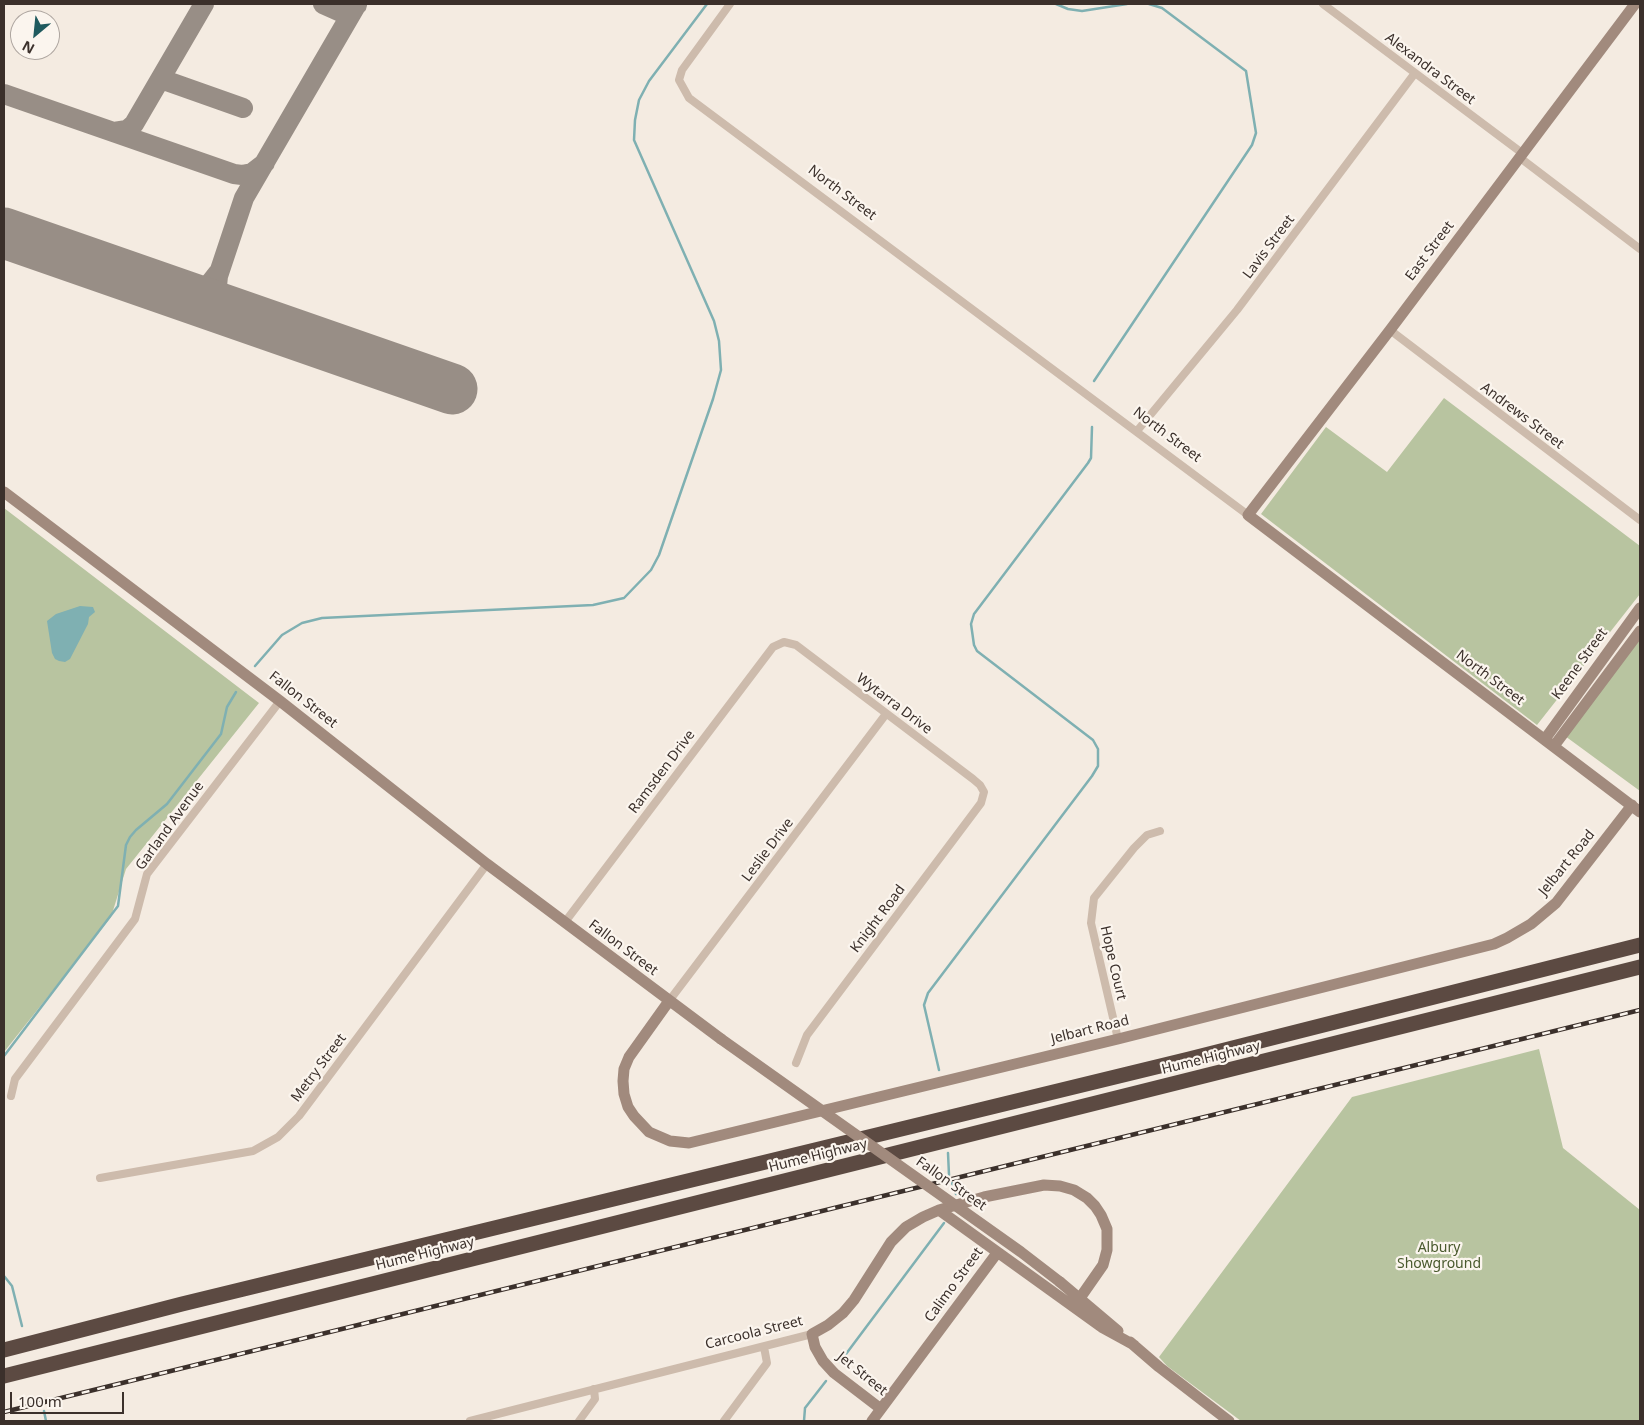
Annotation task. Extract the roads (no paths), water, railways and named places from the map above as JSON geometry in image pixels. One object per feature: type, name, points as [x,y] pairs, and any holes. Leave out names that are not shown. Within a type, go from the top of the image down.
[{"type":"highway","name":"Hume Highway","points":[[4,1376],[1502,991],[1640,945]]},
{"type":"highway","name":"Hume Highway","points":[[4,1350],[192,1302],[1189,1059],[1502,991],[1640,967]]},
{"type":"street","name":"North Street","points":[[730,4],[682,70],[679,80],[689,98],[1137,431],[1636,808]]},
{"type":"street","name":"Alexandra Street","points":[[1323,4],[1415,73],[1640,249]]},
{"type":"street","name":"East Street","points":[[1248,515],[1390,330],[1634,4]]},
{"type":"street","name":"Lavis Street","points":[[1137,431],[1237,310],[1415,73]]},
{"type":"street","name":"Andrews Street","points":[[1390,330],[1640,520]]},
{"type":"street","name":"Fallon Street","points":[[4,492],[280,701],[487,864],[669,1001],[1060,1282],[1166,1372],[1229,1421]]},
{"type":"street","name":"Keene Street","points":[[1549,742],[1640,608]]},
{"type":"street","name":"Keene Street","points":[[1549,742],[1640,631]]},
{"type":"street","name":"Wytarra Drive","points":[[784,642],[796,645],[973,779],[984,792]]},
{"type":"street","name":"Ramsden Drive","points":[[564,922],[773,647],[784,642]]},
{"type":"street","name":"Garland Avenue","points":[[10,1096],[15,1079],[134,919],[147,874],[280,701]]},
{"type":"street","name":"Leslie Drive","points":[[669,1001],[886,714]]},
{"type":"street","name":"Knight Road","points":[[796,1063],[807,1035],[981,803],[984,792]]},
{"type":"street","name":"Jelbart Road","points":[[669,1001],[629,1057],[624,1069],[623,1081],[628,1107],[649,1132],[660,1138],[679,1143],[689,1143],[1118,1039],[1494,944],[1531,924],[1556,903],[1636,808]]},
{"type":"street","name":"Hope Court","points":[[1118,1039],[1091,924],[1094,898],[1140,841],[1147,835],[1160,831]]},
{"type":"street","name":"Metry Street","points":[[100,1178],[253,1151],[278,1137],[299,1116],[487,864]]},
{"type":"street","name":"Carcoola Street","points":[[470,1421],[812,1334],[828,1325],[843,1313],[854,1300],[891,1242],[906,1227],[923,1216],[938,1210],[984,1197],[1044,1185],[1060,1186],[1080,1193],[1095,1206],[1102,1215],[1107,1229],[1108,1243],[1105,1258],[1099,1272],[1080,1298]]},
{"type":"street","points":[[938,1210],[997,1253]]},
{"type":"street","name":"Calimo Street","points":[[872,1421],[997,1253],[1103,1328],[1134,1345]]},
{"type":"street","name":"Jet Street","points":[[812,1334],[815,1347],[823,1361],[834,1373],[881,1409]]},
{"type":"street","points":[[724,1421],[767,1363],[764,1346]]},
{"type":"street","points":[[579,1421],[595,1399],[594,1389]]},
{"type":"water","points":[[80,606],[93,607],[95,612],[89,617],[88,624],[70,659],[65,662],[59,661],[55,659],[52,653],[47,621],[56,614]]},
{"type":"waterway","points":[[255,666],[282,635],[302,623],[322,618],[593,605],[624,598],[651,570],[659,555],[713,399],[721,370],[719,341],[714,321],[634,140],[635,120],[639,100],[649,81],[707,4]]},
{"type":"waterway","points":[[1056,4],[1068,9],[1082,11],[1127,4]]},
{"type":"waterway","points":[[1094,381],[1252,145],[1256,133],[1246,71],[1162,8],[1149,4]]},
{"type":"waterway","points":[[939,1070],[924,1005],[928,993],[1098,766],[1098,749],[1093,740],[977,651],[974,645],[971,624],[974,614],[1088,463],[1091,458],[1092,427]]},
{"type":"waterway","points":[[4,1056],[118,906],[126,845],[130,837],[167,804],[221,734],[227,707],[236,692]]},
{"type":"waterway","points":[[948,1153],[949,1175]]},
{"type":"waterway","points":[[952,1183],[956,1194]]},
{"type":"waterway","points":[[840,1362],[944,1223]]},
{"type":"waterway","points":[[4,1276],[12,1286],[22,1326]]},
{"type":"waterway","points":[[804,1421],[805,1408],[826,1381]]},
{"type":"waterway","points":[[44,1411],[46,1421]]},
{"type":"railway","points":[[4,1412],[1640,1010]]},
{"type":"park label","name":"Albury Showground","points":[[1439,1256]]}]
